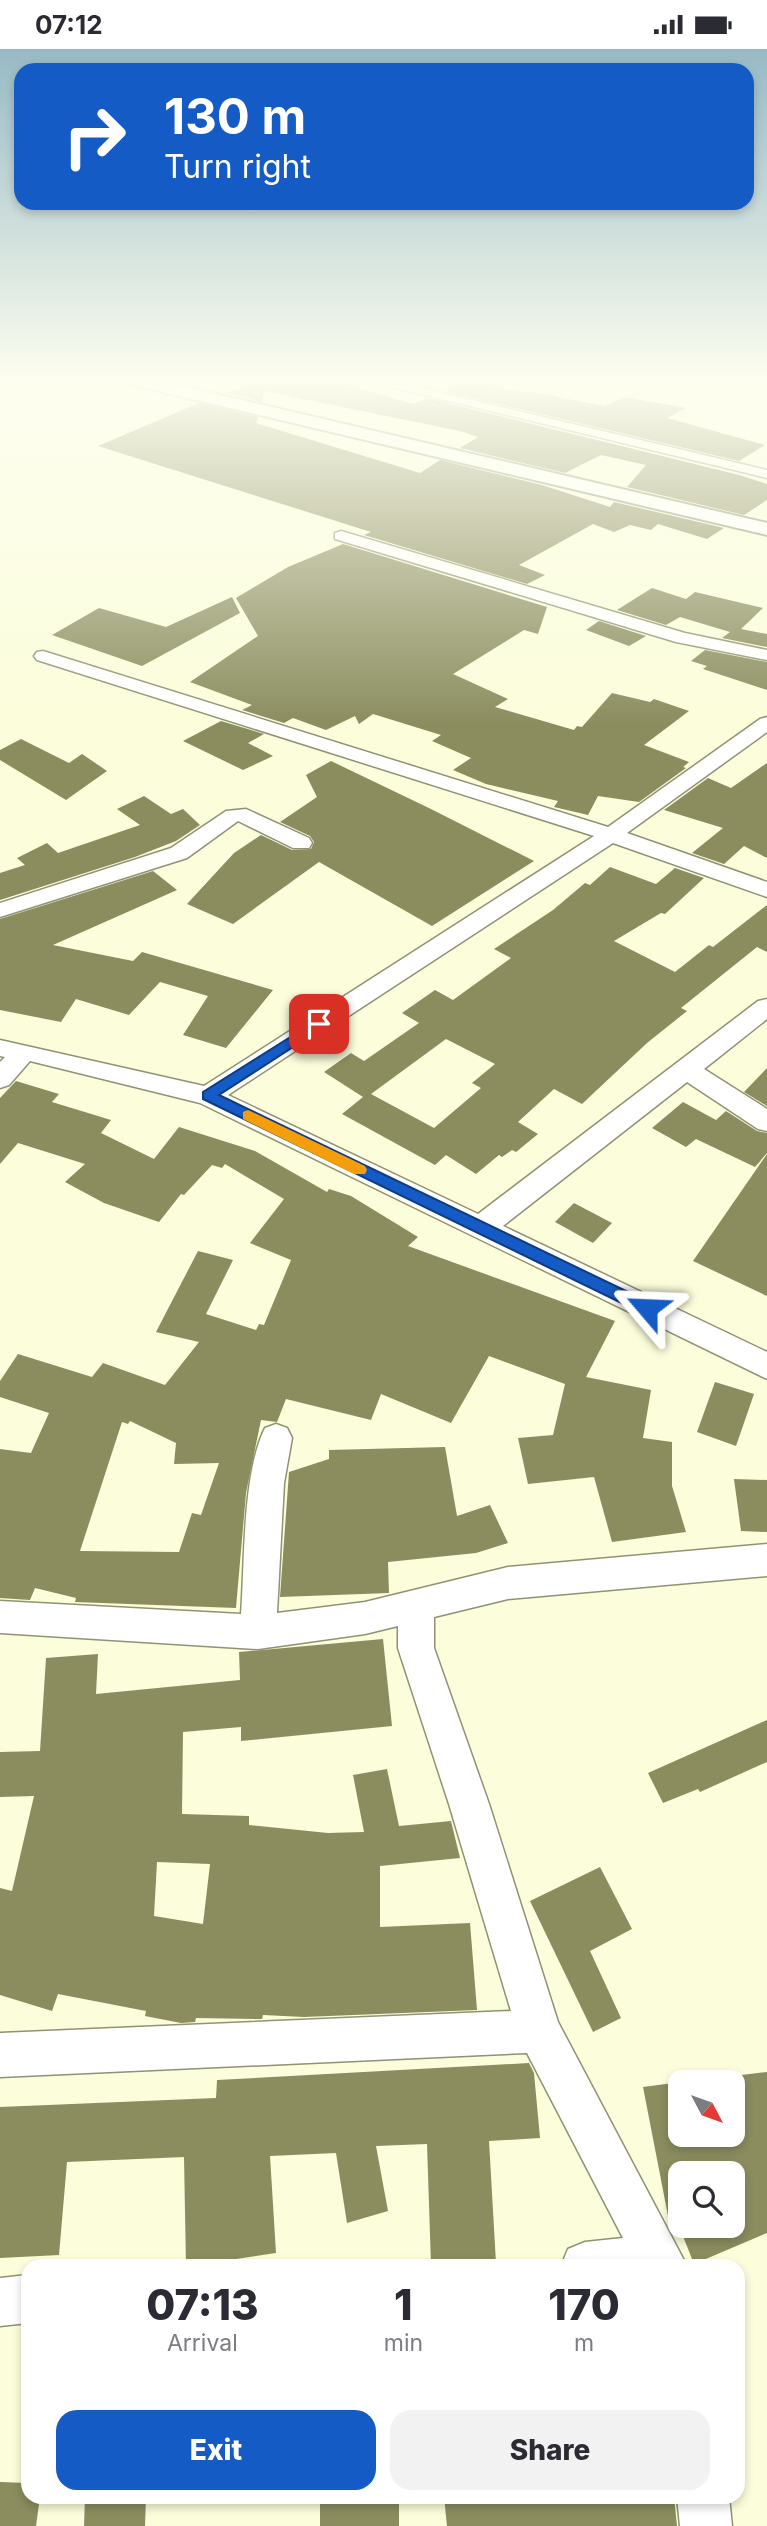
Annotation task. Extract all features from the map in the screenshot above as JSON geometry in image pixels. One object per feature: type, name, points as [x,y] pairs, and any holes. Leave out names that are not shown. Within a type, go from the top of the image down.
[{"type":"street","points":[[615,494],[767,529]]},
{"type":"street","points":[[649,494],[767,521]]},
{"type":"street","points":[[341,536],[681,638],[767,655]]},
{"type":"street","points":[[43,656],[608,836],[767,890]]},
{"type":"street","points":[[208,1096],[608,836],[767,723]]},
{"type":"street","points":[[0,910],[179,853],[233,815],[246,815],[301,843]]},
{"type":"street","points":[[480,1228],[767,1007]]},
{"type":"street","points":[[0,1079],[12,1049],[208,1096],[767,1366]]},
{"type":"street","points":[[687,1070],[767,1122]]},
{"type":"street","points":[[258,1632],[267,1483],[276,1438]]},
{"type":"street","points":[[0,1617],[258,1632],[365,1618],[508,1583],[767,1560]]},
{"type":"street","points":[[416,1605],[416,1648],[469,1804],[539,2031],[659,2259]]},
{"type":"street","points":[[0,2055],[539,2031]]},
{"type":"street","points":[[0,2302],[21,2300]]},
{"type":"street","points":[[704,2504],[706,2526]]},
{"type":"building","points":[[249,494],[569,494],[610,507],[614,502],[724,528],[707,539],[658,524],[651,530],[630,525],[614,532],[593,524],[519,565],[545,575],[527,584],[364,535],[371,532]]},
{"type":"building","points":[[655,494],[767,494],[767,500],[744,515]]},
{"type":"building","points":[[343,544],[547,607],[538,634],[524,630],[453,674],[508,699],[495,707],[574,730],[577,726],[582,727],[612,693],[650,702],[654,699],[689,711],[644,745],[689,762],[683,767],[686,768],[639,802],[598,796],[588,815],[554,807],[558,801],[486,784],[453,770],[471,758],[432,741],[441,735],[373,714],[359,724],[355,716],[326,730],[293,718],[284,723],[242,710],[252,705],[190,682],[258,636],[236,598],[288,567]]},
{"type":"building","points":[[652,588],[686,599],[695,592],[763,608],[741,629],[767,634],[767,647],[722,638],[730,632],[680,617],[666,625],[617,610]]},
{"type":"building","points":[[232,597],[240,613],[142,666],[52,635],[99,608],[166,627]]},
{"type":"building","points":[[599,621],[646,636],[629,646],[586,630]]},
{"type":"building","points":[[705,650],[767,662],[767,690],[703,669],[707,666],[691,661]]},
{"type":"building","points":[[221,721],[264,734],[248,743],[273,756],[243,770],[183,741]]},
{"type":"building","points":[[21,739],[69,763],[82,754],[107,771],[66,800],[0,760],[0,750]]},
{"type":"building","points":[[331,761],[534,861],[432,926],[319,862],[233,924],[187,904],[234,853],[261,835],[292,850],[311,849],[314,842],[310,836],[280,822],[317,797],[306,775]]},
{"type":"building","points":[[767,763],[767,858],[744,846],[724,864],[692,853],[723,828],[664,810],[708,778],[731,788]]},
{"type":"building","points":[[144,796],[171,814],[183,809],[200,825],[176,841],[135,857],[0,900],[0,873],[25,865],[17,858],[47,843],[58,853],[140,825],[117,809]]},
{"type":"building","points":[[610,867],[656,884],[675,868],[704,878],[665,914],[661,913],[614,941],[675,972],[709,945],[713,947],[767,905],[767,952],[757,947],[681,1008],[687,1011],[647,1043],[582,1104],[554,1089],[518,1122],[538,1134],[516,1152],[512,1150],[502,1157],[499,1155],[476,1174],[446,1155],[435,1165],[342,1114],[363,1097],[324,1072],[351,1053],[364,1061],[419,1023],[402,1013],[435,990],[453,1000],[511,958],[494,949],[553,910],[585,883],[590,885]],"holes":[[[446,1039],[495,1064],[472,1083],[481,1088],[434,1128],[371,1094]]]},
{"type":"building","points":[[153,871],[177,890],[53,945],[133,961],[142,952],[273,990],[226,1048],[183,1035],[208,996],[160,982],[129,1015],[76,999],[61,1022],[0,1010],[0,919]]},
{"type":"building","points":[[767,1068],[767,1106],[744,1092]]},
{"type":"building","points":[[16,1081],[59,1094],[52,1102],[111,1120],[101,1133],[154,1159],[179,1127],[255,1151],[327,1192],[329,1189],[351,1196],[418,1237],[408,1246],[615,1321],[586,1377],[651,1390],[643,1438],[672,1442],[672,1486],[686,1532],[612,1542],[594,1477],[528,1484],[518,1438],[553,1435],[565,1384],[489,1356],[451,1423],[381,1394],[371,1420],[286,1399],[277,1422],[261,1420],[246,1493],[236,1608],[75,1602],[76,1598],[35,1588],[30,1600],[0,1598],[0,1449],[31,1453],[49,1413],[0,1397],[0,1381],[18,1354],[92,1377],[103,1363],[165,1385],[199,1342],[156,1332],[198,1251],[233,1260],[206,1314],[256,1330],[259,1324],[264,1325],[291,1260],[250,1243],[284,1199],[225,1164],[222,1168],[212,1165],[184,1195],[181,1194],[159,1222],[104,1203],[65,1182],[85,1164],[18,1143],[0,1164],[0,1098]],"holes":[[[130,1421],[176,1443],[174,1464],[219,1463],[201,1515],[192,1513],[179,1552],[80,1551],[122,1422],[128,1424]]]},
{"type":"building","points":[[683,1102],[716,1120],[726,1111],[757,1131],[767,1133],[767,1153],[755,1167],[696,1139],[686,1147],[652,1128]]},
{"type":"building","points":[[767,1154],[767,1296],[693,1261]]},
{"type":"building","points":[[574,1203],[612,1223],[593,1243],[555,1222]]},
{"type":"building","points":[[715,1382],[754,1394],[736,1446],[697,1432]]},
{"type":"building","points":[[445,1447],[457,1516],[490,1505],[508,1543],[476,1553],[388,1562],[389,1593],[280,1597],[289,1472],[329,1459],[329,1450]]},
{"type":"building","points":[[734,1479],[767,1480],[767,1532],[741,1531]]},
{"type":"building","points":[[383,1639],[392,1726],[241,1741],[241,1727],[183,1732],[182,1814],[249,1816],[249,1825],[328,1833],[364,1832],[353,1775],[387,1769],[399,1826],[451,1821],[460,1858],[380,1866],[380,1927],[470,1923],[477,2010],[304,2017],[263,2015],[262,2019],[196,2018],[195,2022],[181,2023],[145,2016],[146,2011],[58,1994],[52,2011],[0,1995],[0,1888],[12,1891],[34,1796],[0,1797],[0,1752],[40,1751],[46,1658],[98,1654],[96,1694],[240,1680],[239,1652]],"holes":[[[157,1862],[210,1864],[203,1924],[154,1916]]]},
{"type":"building","points":[[767,1720],[767,1762],[700,1792],[698,1789],[663,1803],[648,1773]]},
{"type":"building","points":[[600,1867],[632,1929],[590,1951],[621,2018],[593,2032],[530,1901]]},
{"type":"building","points":[[529,2063],[534,2073],[540,2138],[489,2141],[496,2259],[431,2259],[427,2144],[376,2146],[388,2211],[347,2223],[336,2153],[270,2156],[276,2253],[237,2259],[186,2259],[184,2157],[67,2162],[59,2255],[0,2258],[0,2107],[216,2098],[217,2080]]},
{"type":"building","points":[[767,2072],[767,2233],[706,2259],[692,2259],[684,2238],[745,2238],[745,2161],[668,2161],[668,2216],[643,2087],[668,2084],[668,2147],[746,2147],[746,2074]]},
{"type":"building","points":[[0,2482],[21,2483],[21,2504],[39,2504],[36,2526],[0,2526]]},
{"type":"building","points":[[85,2504],[146,2504],[145,2526],[84,2526]]},
{"type":"building","points":[[320,2504],[399,2504],[399,2526],[320,2526]]},
{"type":"building","points":[[445,2504],[675,2504],[677,2526],[447,2526]]},
{"type":"slow traffic","points":[[248,1115],[360,1170]]},
{"type":"route","points":[[319,1024],[208,1096],[647,1308]]}]
